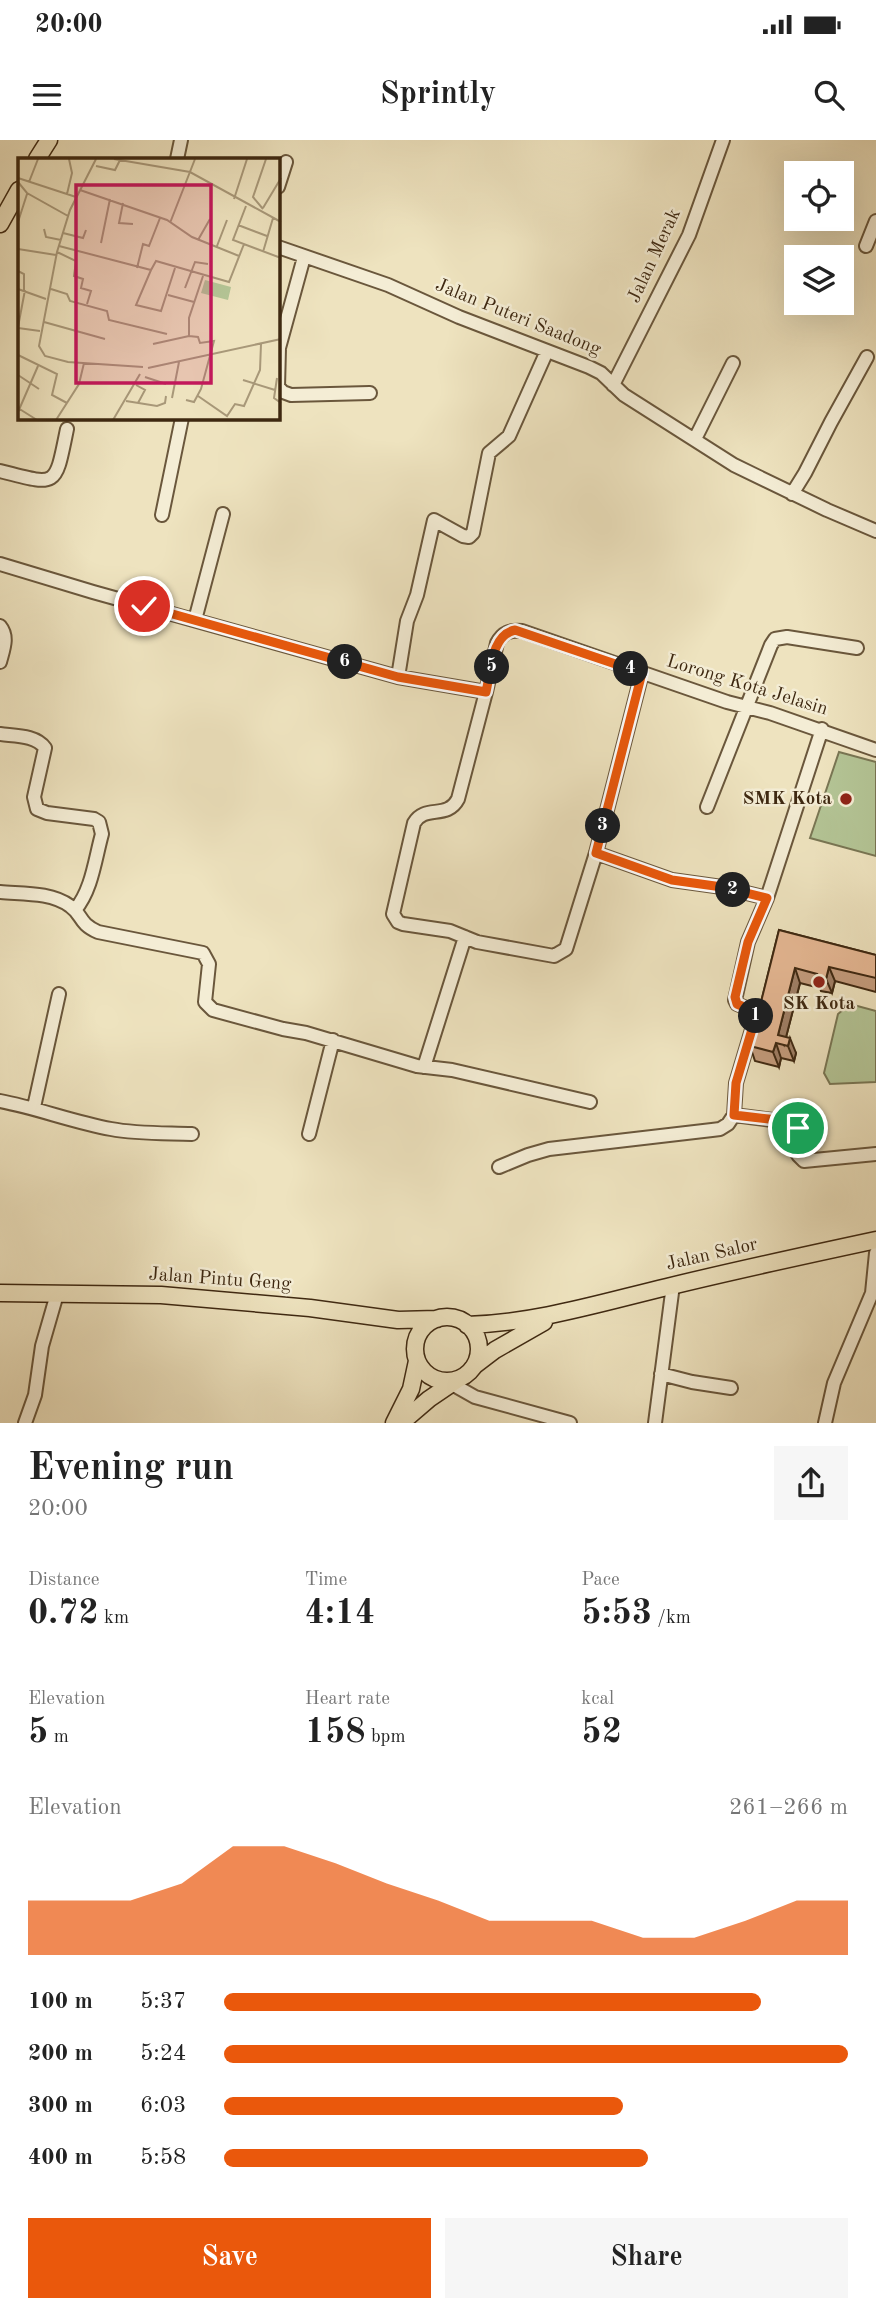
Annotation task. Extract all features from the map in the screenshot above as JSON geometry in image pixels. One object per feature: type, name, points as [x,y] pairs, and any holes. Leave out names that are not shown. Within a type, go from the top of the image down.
[{"type":"main road","points":[[38,158],[49,140]]},
{"type":"main road","points":[[2,218],[18,192]]},
{"type":"main road","name":"Jalan Salor","points":[[467,1325],[516,1322],[559,1314],[673,1285],[876,1240]]},
{"type":"main road","name":"Jalan Pintu Geng","points":[[0,1293],[161,1295],[310,1307],[398,1320],[437,1319]]},
{"type":"main road","name":"Jalan Salor","points":[[474,1366],[495,1350],[559,1314]]},
{"type":"main road","points":[[373,1317],[415,1341]]},
{"type":"main road","points":[[401,1423],[429,1399],[455,1381],[474,1366],[478,1357],[477,1340],[467,1325],[447,1317],[437,1319],[420,1331],[415,1341],[417,1362],[422,1370],[439,1381],[455,1381]]},
{"type":"main road","points":[[394,1423],[411,1389],[417,1362]]},
{"type":"street","points":[[177,158],[181,140]]},
{"type":"street","name":"Jalan Merak","points":[[613,385],[688,235],[723,140]]},
{"type":"street","points":[[280,181],[286,162]]},
{"type":"street","points":[[866,246],[876,221]]},
{"type":"street","name":"Jalan Puteri Saadong","points":[[280,248],[388,285],[459,317],[589,367],[601,373],[624,396],[734,466],[876,531]]},
{"type":"street","points":[[280,344],[304,257]]},
{"type":"street","points":[[398,677],[407,621],[417,595],[434,520],[463,536],[469,537],[473,533],[489,453],[509,436],[547,351]]},
{"type":"street","points":[[792,494],[867,357]]},
{"type":"street","points":[[695,439],[733,363]]},
{"type":"street","points":[[280,389],[291,395],[370,393]]},
{"type":"street","points":[[162,515],[182,420]]},
{"type":"street","points":[[0,471],[36,481],[53,478],[58,471],[67,429]]},
{"type":"street","points":[[195,620],[223,514]]},
{"type":"street","points":[[0,564],[398,677],[486,692],[458,799],[451,809],[424,813],[414,822],[393,914],[398,922],[450,932],[477,942],[542,956],[560,954],[566,949],[596,853],[642,673]]},
{"type":"street","points":[[0,626],[6,638],[0,662]]},
{"type":"street","name":"Lorong Kota Jelasin","points":[[486,692],[497,643],[507,632],[515,630],[746,707],[822,729],[876,750]]},
{"type":"street","points":[[707,807],[775,639],[787,637],[857,648]]},
{"type":"street","points":[[499,1167],[549,1149],[619,1143],[720,1129],[729,1124],[734,1115],[738,1073],[756,1016],[751,1010],[737,1004],[735,997],[748,942],[767,898],[822,729]]},
{"type":"street","points":[[0,734],[32,739],[41,742],[45,748],[34,797],[37,809],[47,813],[94,819],[101,827],[102,834],[90,879],[83,900],[75,910]]},
{"type":"street","points":[[596,853],[672,880],[722,887],[767,898]]},
{"type":"street","points":[[0,892],[50,897],[69,905],[83,923],[98,932],[203,953],[209,964],[205,1002],[213,1010],[333,1040],[424,1067],[452,1070],[590,1102]]},
{"type":"street","points":[[424,1067],[465,937]]},
{"type":"street","points":[[34,1107],[59,994]]},
{"type":"street","points":[[309,1134],[333,1040]]},
{"type":"street","points":[[0,1101],[34,1107],[113,1130],[192,1134]]},
{"type":"street","points":[[734,1115],[794,1123],[798,1128],[798,1155],[804,1161],[876,1154]]},
{"type":"street","points":[[825,1423],[834,1383],[872,1293],[876,1254]]},
{"type":"street","points":[[655,1423],[673,1285]]},
{"type":"street","points":[[25,1423],[35,1395],[42,1346],[57,1294]]},
{"type":"street","points":[[661,1374],[731,1388]]},
{"type":"street","points":[[455,1381],[475,1397],[570,1423]]},
{"type":"green space","name":"SMK Kota","points":[[839,752],[876,762],[876,856],[810,838]]},
{"type":"green space","points":[[850,1004],[876,1011],[876,1082],[830,1084],[824,1073],[838,1014]]},
{"type":"building","points":[[779,930],[876,955],[876,978],[829,967],[826,979],[795,968],[778,1035],[790,1038],[788,1046],[776,1043],[773,1052],[750,1046]]},
{"type":"place","name":"SMK Kota","points":[[846,799]]},
{"type":"place","name":"SK Kota","points":[[819,982]]},
{"type":"route","points":[[144,606],[398,677],[486,692],[497,643],[501,636],[515,630],[642,673],[596,853],[672,880],[722,887],[767,898],[748,942],[735,997],[737,1004],[751,1010],[756,1016],[736,1083],[734,1115],[786,1121],[794,1123],[798,1128]]}]
